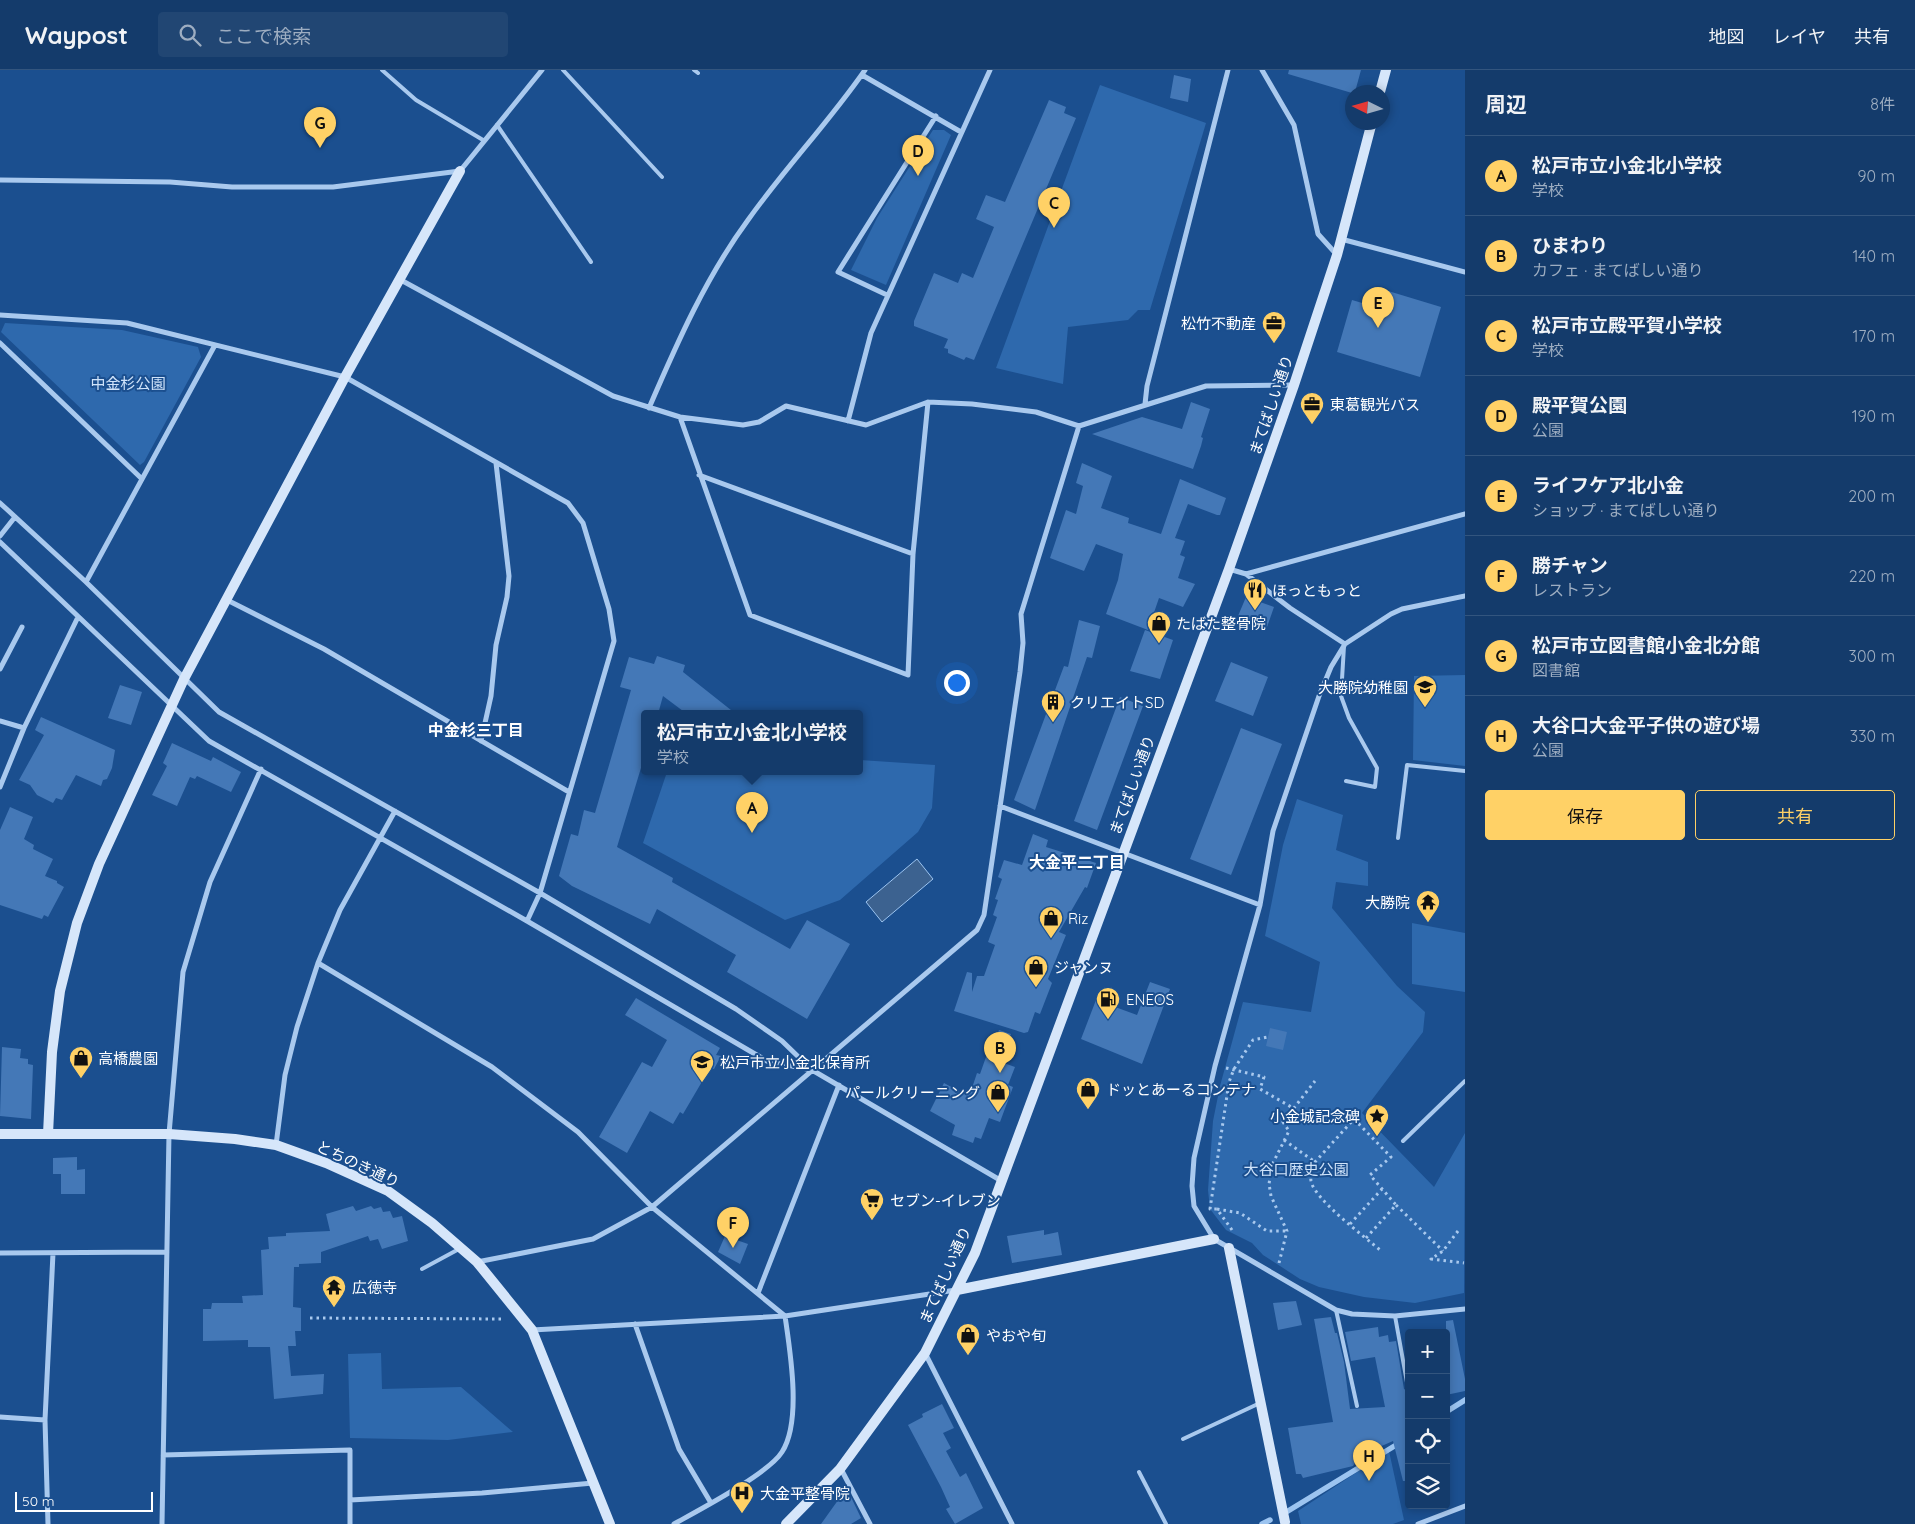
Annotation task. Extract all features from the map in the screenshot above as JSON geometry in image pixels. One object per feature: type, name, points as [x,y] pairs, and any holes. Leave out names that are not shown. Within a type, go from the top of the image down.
[{"type":"street","points":[[48,1134],[54,1034],[60,991],[77,924],[99,864],[184,679],[345,377],[460,171],[483,140],[542,70]]},
{"type":"street","points":[[848,420],[871,334],[990,70]]},
{"type":"street","points":[[1145,404],[1147,386],[1228,70]]},
{"type":"street","points":[[1262,70],[1294,125],[1318,234],[1336,255]]},
{"type":"street","points":[[1382,85],[1386,70]]},
{"type":"street","points":[[649,408],[675,347],[714,273],[747,220],[862,72],[961,132]]},
{"type":"street","points":[[887,295],[838,272],[936,116]]},
{"type":"street","name":"まてばしい通り","points":[[786,1524],[840,1468],[924,1353],[975,1253],[1000,1180],[1229,569],[1294,385],[1341,239],[1370,130]]},
{"type":"street","points":[[0,180],[170,182],[232,187],[333,187],[460,171]]},
{"type":"street","points":[[1341,239],[1465,272]]},
{"type":"street","points":[[399,279],[613,396],[680,417],[744,425],[759,422],[786,406],[866,425],[928,402],[1036,412],[1079,426],[1206,386],[1294,385]]},
{"type":"street","points":[[0,315],[127,323],[345,377],[568,503],[583,523],[609,609],[614,641],[540,893],[527,920]]},
{"type":"street","points":[[0,343],[142,479]]},
{"type":"street","points":[[86,582],[215,345]]},
{"type":"street","points":[[680,417],[750,615],[908,675],[913,554],[928,402]]},
{"type":"street","points":[[477,1262],[593,1239],[652,1207],[977,930],[984,915],[1020,672],[1023,643],[1021,614],[1079,426]]},
{"type":"street","points":[[481,741],[491,696],[496,645],[510,576],[496,464]]},
{"type":"street","points":[[699,475],[913,554]]},
{"type":"street","points":[[0,503],[86,582],[219,712],[540,893],[736,1008],[782,1041],[812,1070],[1000,1180]]},
{"type":"street","points":[[1246,574],[1465,514]]},
{"type":"street","points":[[0,536],[15,517]]},
{"type":"street","points":[[0,542],[210,741],[527,920],[767,1061],[812,1070]]},
{"type":"street","points":[[1229,569],[1246,574],[1290,608],[1345,644]]},
{"type":"street","points":[[1465,596],[1402,609],[1345,644],[1319,696],[1273,831],[1260,906],[1215,1066],[1194,1158],[1192,1186],[1194,1206],[1214,1239],[1336,1310],[1352,1314],[1395,1316],[1465,1309]]},
{"type":"street","points":[[227,600],[324,649],[569,792]]},
{"type":"street","points":[[0,787],[24,728],[78,617]]},
{"type":"street","points":[[0,669],[22,627]]},
{"type":"street","points":[[0,721],[24,728]]},
{"type":"street","points":[[162,1524],[169,1134],[183,972],[210,882],[261,769]]},
{"type":"street","points":[[1000,806],[1260,906]]},
{"type":"street","points":[[276,1145],[285,1075],[297,1027],[318,963],[340,910],[395,811]]},
{"type":"street","points":[[318,963],[492,1067],[578,1132],[652,1207],[785,1316],[792,1370],[791,1429],[782,1452],[768,1467],[674,1524]]},
{"type":"street","points":[[758,1293],[838,1086]]},
{"type":"street","name":"とちのき通り","points":[[0,1134],[169,1134],[236,1138],[276,1145],[326,1163],[388,1191],[432,1223],[477,1262],[532,1330],[610,1524]]},
{"type":"street","points":[[532,1330],[785,1316],[957,1290],[1214,1239]]},
{"type":"street","points":[[1229,1248],[1284,1523]]},
{"type":"street","points":[[0,1252],[168,1252]]},
{"type":"street","points":[[48,1524],[45,1420],[53,1253]]},
{"type":"street","points":[[635,1324],[680,1450],[711,1503]]},
{"type":"street","points":[[924,1353],[1012,1524]]},
{"type":"street","points":[[0,1417],[45,1420]]},
{"type":"street","points":[[164,1455],[350,1450],[350,1524]]},
{"type":"street","points":[[840,1468],[870,1524]]},
{"type":"street","points":[[350,1500],[482,1494],[593,1483]]},
{"type":"street","points":[[1418,1524],[1465,1506]]},
{"type":"lane","points":[[382,70],[416,100],[483,140]]},
{"type":"lane","points":[[564,70],[662,177]]},
{"type":"lane","points":[[694,70],[698,73]]},
{"type":"lane","points":[[497,125],[591,262]]},
{"type":"lane","points":[[1345,644],[1341,696],[1348,718],[1377,768],[1375,787],[1346,781]]},
{"type":"lane","points":[[1398,838],[1407,765],[1465,771]]},
{"type":"lane","points":[[1403,1141],[1465,1082]]},
{"type":"lane","points":[[422,1269],[461,1248]]},
{"type":"lane","points":[[1336,1310],[1357,1406]]},
{"type":"lane","points":[[1395,1316],[1405,1374]]},
{"type":"lane","points":[[1183,1439],[1260,1403]]},
{"type":"lane","points":[[1139,1472],[1166,1524]]},
{"type":"path","points":[[1268,1037],[1253,1040],[1234,1070],[1229,1082],[1210,1209],[1240,1213],[1267,1231],[1287,1231]]},
{"type":"path","points":[[1225,1068],[1264,1077],[1260,1089],[1293,1108]]},
{"type":"path","points":[[1280,1264],[1287,1231],[1271,1196],[1269,1184],[1272,1165],[1289,1131],[1283,1122],[1315,1081]]},
{"type":"path","points":[[1380,1250],[1316,1193],[1311,1182],[1315,1162],[1354,1119],[1391,1157],[1370,1175],[1396,1205],[1444,1251]]},
{"type":"path","points":[[1284,1140],[1315,1162]]},
{"type":"path","points":[[1350,1224],[1382,1189]]},
{"type":"path","points":[[1366,1238],[1396,1205]]},
{"type":"path","points":[[1217,1209],[1232,1230]]},
{"type":"path","points":[[1458,1230],[1444,1251],[1431,1259],[1464,1263]]},
{"type":"path","points":[[310,1318],[449,1317],[511,1320]]},
{"type":"green space","points":[[1100,85],[1206,123],[1150,310],[1138,310],[1128,320],[1068,327],[1063,384],[996,368]]},
{"type":"green space","points":[[933,130],[944,130],[951,135],[886,285],[851,270],[877,218]]},
{"type":"green space","name":"中金杉公園","points":[[5,323],[122,330],[198,347],[201,357],[144,462],[140,465],[1,332]]},
{"type":"green space","points":[[1465,675],[1465,766],[1413,760],[1414,676]]},
{"type":"green space","points":[[863,760],[935,765],[932,808],[918,832],[840,900],[785,920],[643,843],[666,775],[863,775]]},
{"type":"green space","name":"大谷口歴史公園","points":[[1297,799],[1343,815],[1336,850],[1368,862],[1368,886],[1336,882],[1332,908],[1397,986],[1425,1012],[1423,1032],[1362,1113],[1434,1187],[1465,1133],[1464,1293],[1415,1303],[1364,1297],[1319,1287],[1300,1279],[1263,1255],[1252,1243],[1226,1230],[1210,1209],[1208,1190],[1213,1121],[1220,1086],[1243,1002],[1311,1012],[1320,962],[1265,936],[1283,845]]},
{"type":"green space","points":[[1412,923],[1465,933],[1465,992],[1412,984]]},
{"type":"green space","points":[[381,1353],[382,1389],[461,1387],[513,1432],[448,1440],[350,1438],[348,1354]]},
{"type":"green space","points":[[1389,1451],[1404,1520],[1393,1524],[1301,1524],[1298,1511]]},
{"type":"shaded area","points":[[917,859],[933,879],[882,922],[866,902]]},
{"type":"building","points":[[1289,70],[1361,70],[1357,85],[1345,85],[1345,91],[1288,74]]},
{"type":"building","points":[[1174,75],[1191,79],[1188,102],[1170,98]]},
{"type":"building","points":[[1049,100],[1066,107],[1064,113],[1076,118],[974,360],[966,357],[964,360],[948,353],[948,349],[944,348],[948,339],[914,326],[914,321],[934,273],[958,283],[962,273],[973,278],[994,227],[976,219],[986,195],[1005,202]]},
{"type":"building","points":[[1375,287],[1441,307],[1420,377],[1337,352],[1352,300],[1369,305]]},
{"type":"building","points":[[1191,402],[1210,409],[1193,469],[1092,434],[1142,417],[1182,429]]},
{"type":"building","points":[[1082,463],[1112,476],[1101,508],[1129,518],[1128,523],[1161,534],[1180,479],[1226,498],[1220,515],[1188,504],[1175,538],[1185,541],[1180,555],[1185,557],[1178,578],[1195,584],[1183,607],[1159,598],[1148,630],[1106,614],[1118,580],[1123,554],[1096,544],[1084,571],[1050,558],[1066,510],[1076,514],[1083,486],[1076,483]]},
{"type":"building","points":[[1246,597],[1274,607],[1267,627],[1238,616]]},
{"type":"building","name":"クリエイトSD","points":[[1079,620],[1100,626],[1092,658],[1087,657],[1035,810],[1014,800],[1064,666],[1068,667]]},
{"type":"building","points":[[1145,630],[1173,640],[1160,679],[1130,671]]},
{"type":"building","points":[[657,656],[685,665],[683,672],[731,710],[682,710],[663,696],[659,710],[641,710],[641,768],[617,847],[673,878],[672,882],[790,949],[807,920],[850,944],[807,1019],[727,972],[736,955],[657,909],[650,924],[572,886],[559,876],[571,834],[578,836],[584,810],[595,813],[631,690],[620,687],[629,657],[654,664]]},
{"type":"building","points":[[1231,662],[1268,677],[1253,716],[1215,701]]},
{"type":"building","points":[[120,685],[142,692],[131,725],[108,718]]},
{"type":"building","points":[[1120,697],[1143,706],[1097,830],[1074,821]]},
{"type":"building","points":[[41,717],[115,750],[112,768],[101,786],[76,775],[62,800],[56,798],[53,803],[37,795],[30,785],[19,780],[44,735],[35,730]]},
{"type":"building","points":[[1241,728],[1282,744],[1231,875],[1190,859]]},
{"type":"building","points":[[172,743],[211,761],[213,757],[241,772],[231,792],[197,776],[195,779],[190,777],[177,806],[152,795],[167,766],[163,763]]},
{"type":"building","points":[[10,807],[33,817],[24,839],[34,845],[33,849],[53,859],[45,876],[57,881],[57,883],[64,887],[48,917],[44,915],[42,919],[0,905],[0,830]]},
{"type":"building","points":[[1033,834],[1048,840],[1046,847],[1096,863],[1087,888],[1085,887],[1059,932],[1066,935],[1048,979],[1052,983],[1040,1014],[1035,1012],[1028,1032],[1024,1033],[954,1011],[967,972],[972,973],[972,992],[977,976],[984,976],[995,945],[988,942],[997,917],[993,915],[998,900],[995,899],[1002,879],[998,877],[1004,860],[1022,865]]},
{"type":"building","points":[[1150,982],[1170,989],[1142,1064],[1081,1039],[1096,1000],[1137,1015]]},
{"type":"building","points":[[636,998],[720,1048],[716,1055],[721,1056],[714,1069],[710,1068],[683,1114],[680,1112],[673,1124],[650,1111],[627,1153],[599,1137],[642,1062],[652,1067],[667,1040],[625,1015]]},
{"type":"building","points":[[1270,1028],[1287,1032],[1283,1050],[1266,1046]]},
{"type":"building","points":[[999,1030],[1011,1034],[1001,1062],[1015,1067],[1008,1085],[1013,1087],[1000,1122],[989,1118],[981,1139],[975,1137],[973,1143],[952,1135],[955,1125],[930,1111],[944,1083],[966,1095],[970,1094],[977,1073],[980,1074],[986,1057],[989,1058]]},
{"type":"building","points":[[2,1047],[21,1049],[20,1058],[28,1059],[28,1064],[33,1065],[31,1119],[0,1116]]},
{"type":"building","points":[[77,1157],[77,1170],[85,1169],[85,1194],[61,1194],[61,1174],[53,1174],[53,1158]]},
{"type":"building","points":[[353,1206],[356,1211],[371,1206],[374,1209],[381,1207],[383,1212],[390,1211],[393,1218],[402,1216],[408,1241],[382,1249],[378,1239],[370,1241],[368,1236],[321,1252],[321,1263],[299,1264],[299,1267],[294,1267],[293,1307],[301,1308],[301,1331],[295,1331],[296,1346],[288,1346],[291,1376],[324,1374],[323,1394],[274,1399],[270,1347],[248,1347],[248,1340],[203,1341],[203,1309],[211,1309],[212,1303],[243,1303],[242,1296],[263,1295],[261,1250],[269,1249],[268,1237],[286,1236],[286,1233],[330,1231],[326,1214]]},
{"type":"building","points":[[1044,1230],[1044,1235],[1058,1232],[1062,1255],[1012,1263],[1007,1236]]},
{"type":"building","points":[[725,1236],[748,1244],[740,1264],[718,1252]]},
{"type":"building","points":[[1296,1301],[1302,1325],[1278,1330],[1273,1303]]},
{"type":"building","points":[[1331,1317],[1344,1362],[1350,1409],[1385,1407],[1375,1357],[1351,1361],[1345,1332],[1378,1327],[1379,1337],[1388,1335],[1389,1342],[1396,1341],[1405,1390],[1405,1481],[1403,1481],[1393,1441],[1361,1455],[1353,1466],[1303,1478],[1301,1474],[1296,1474],[1288,1428],[1333,1422],[1314,1319]]},
{"type":"building","points":[[1453,1320],[1465,1379],[1465,1391],[1450,1394],[1450,1329],[1446,1329],[1446,1321]]},
{"type":"building","points":[[942,1404],[954,1428],[943,1433],[951,1448],[946,1451],[960,1477],[966,1473],[983,1508],[955,1524],[946,1509],[950,1507],[941,1487],[908,1425],[923,1417],[922,1414]]},
{"type":"building","points":[[841,1496],[851,1497],[861,1518],[851,1524],[821,1524]]},
{"type":"waterway","points":[[1450,1409],[1465,1400]]},
{"type":"waterway","points":[[1288,1511],[1401,1442]]},
{"type":"waterway","points":[[1262,1524],[1270,1520]]},
{"type":"place","name":"松戸市立図書館小金北分館","points":[[320,148]]},
{"type":"place","name":"殿平賀公園","points":[[918,176]]},
{"type":"place","name":"松戸市立殿平賀小学校","points":[[1054,228]]},
{"type":"place","name":"ライフケア北小金","points":[[1378,328]]},
{"type":"place","name":"松竹不動産","points":[[1274,344]]},
{"type":"place","name":"東葛観光バス","points":[[1312,425]]},
{"type":"place","name":"ほっともっと","points":[[1255,611]]},
{"type":"place","name":"たばた整骨院","points":[[1159,644]]},
{"type":"place","name":"大勝院幼稚園","points":[[1425,708]]},
{"type":"place","name":"クリエイトSD","points":[[1053,723]]},
{"type":"place","name":"松戸市立小金北小学校","points":[[752,833]]},
{"type":"place","name":"大勝院","points":[[1428,923]]},
{"type":"place","name":"Riz","points":[[1051,939]]},
{"type":"place","name":"ジャンヌ","points":[[1036,988]]},
{"type":"place","name":"ENEOS","points":[[1108,1020]]},
{"type":"place","name":"ひまわり","points":[[1000,1073]]},
{"type":"place","name":"高橋農園","points":[[81,1079]]},
{"type":"place","name":"松戸市立小金北保育所","points":[[702,1083]]},
{"type":"place","name":"ドッとあーるコンテナ","points":[[1088,1110]]},
{"type":"place","name":"パールクリーニング","points":[[998,1113]]},
{"type":"place","name":"小金城記念碑","points":[[1377,1137]]},
{"type":"place","name":"セブン-イレブン","points":[[872,1221]]},
{"type":"place","name":"勝チャン","points":[[733,1248]]},
{"type":"place","name":"広徳寺","points":[[334,1308]]},
{"type":"place","name":"やおや旬","points":[[968,1356]]},
{"type":"place","name":"大谷口大金平子供の遊び場","points":[[1369,1481]]},
{"type":"place","name":"大金平整骨院","points":[[742,1514]]},
{"type":"district","name":"中金杉三丁目","points":[[476,730]]},
{"type":"district","name":"大金平二丁目","points":[[1077,862]]}]
